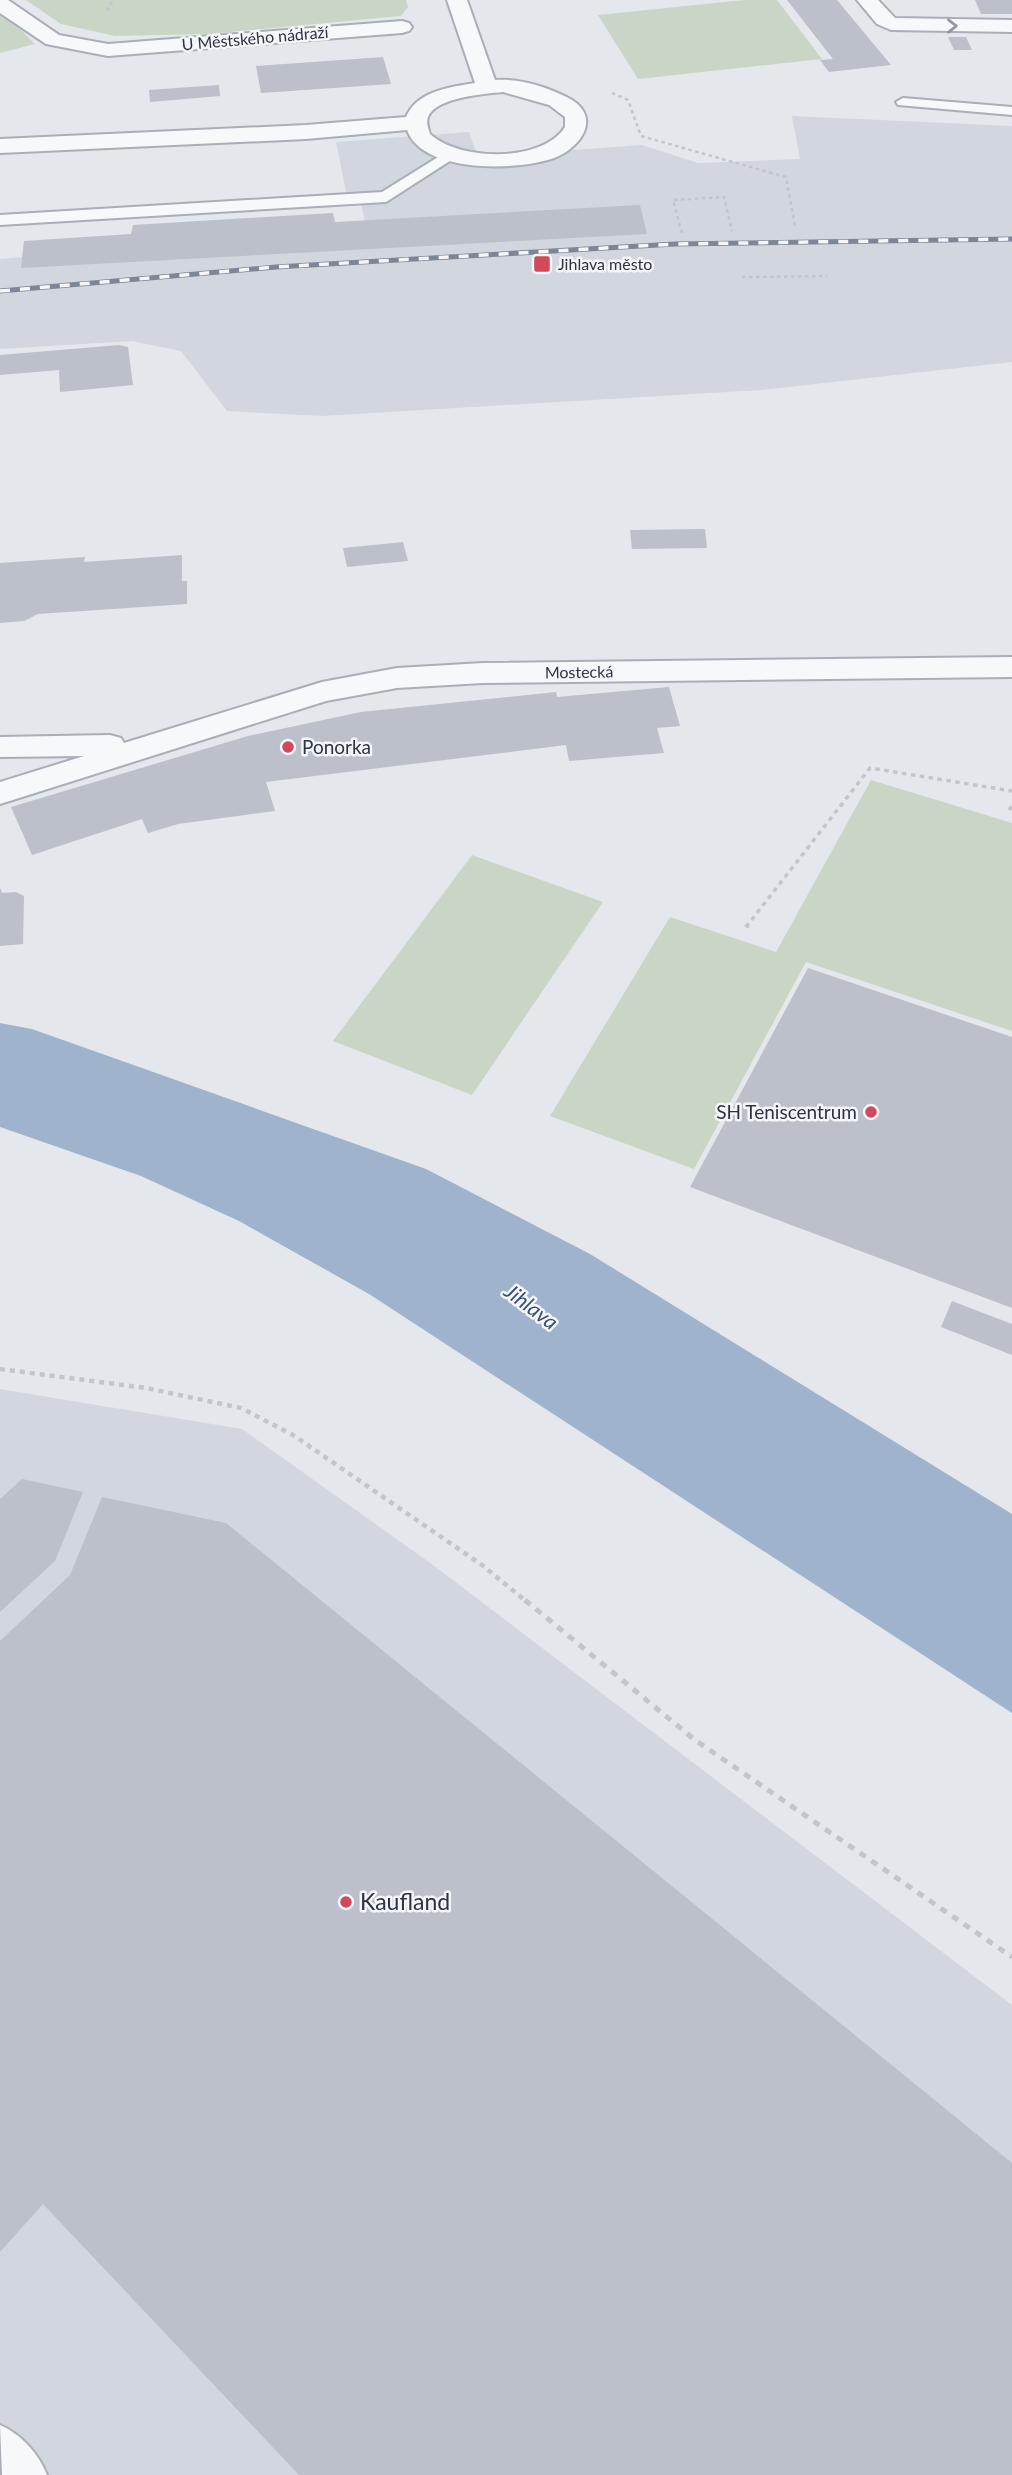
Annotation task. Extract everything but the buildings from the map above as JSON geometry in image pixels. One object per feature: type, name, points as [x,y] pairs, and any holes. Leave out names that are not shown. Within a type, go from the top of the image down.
[{"type":"street","points":[[457,0],[487,87]]},
{"type":"street","points":[[867,0],[884,20],[891,24],[1012,26]]},
{"type":"street","name":"U Městského nádraží","points":[[0,4],[53,40],[108,50],[402,27]]},
{"type":"street","points":[[487,87],[528,89],[550,96],[566,105],[575,116],[576,129],[568,141],[552,150],[529,158],[503,160],[451,155],[432,146],[418,129],[421,110],[433,100],[453,92],[487,87]]},
{"type":"street","points":[[0,146],[418,129]]},
{"type":"street","name":"Mostecká","points":[[0,793],[322,692],[397,678],[483,673],[1012,667]]},
{"type":"street","name":"Mostecká","points":[[0,747],[156,744]]},
{"type":"lane","points":[[904,102],[1012,111]]},
{"type":"lane","points":[[0,220],[386,197],[451,155]]},
{"type":"lane","points":[[0,2444],[28,2475]]},
{"type":"path","points":[[603,88],[628,100],[641,135],[786,177],[795,227]]},
{"type":"path","points":[[682,233],[673,200],[724,197],[732,231]]},
{"type":"path","points":[[742,277],[827,276]]},
{"type":"path","points":[[747,927],[870,768],[1012,791]]},
{"type":"path","points":[[0,1369],[146,1388],[241,1408],[293,1435],[482,1565],[695,1740],[1012,1957]]},
{"type":"shaded area","points":[[792,116],[1012,126],[1012,362],[761,390],[322,416],[227,411],[181,351],[132,341],[0,349],[0,259],[367,230],[359,196],[347,196],[336,142],[469,132],[478,157],[642,145],[698,163],[800,159]]},
{"type":"shaded area","name":"Kaufland","points":[[0,1389],[242,1429],[433,1565],[1012,2005],[1012,2475],[0,2475]]},
{"type":"green space","points":[[26,0],[406,0],[408,7],[401,16],[207,34],[115,36],[61,24]]},
{"type":"green space","points":[[744,0],[777,0],[822,59],[638,79],[598,15]]},
{"type":"green space","points":[[0,15],[21,30],[35,44],[0,53]]},
{"type":"green space","points":[[871,780],[1012,823],[1012,1031],[806,962],[694,1169],[550,1116],[670,917],[776,952]]},
{"type":"green space","points":[[472,855],[603,902],[472,1095],[333,1041]]},
{"type":"water","name":"Jihlava","points":[[0,1023],[32,1029],[426,1169],[590,1254],[1012,1514],[1012,1713],[369,1294],[239,1221],[141,1176],[0,1127]]},
{"type":"railway","points":[[0,291],[276,267],[675,244],[1012,239]]},
{"type":"place","name":"Jihlava město","points":[[542,264]]},
{"type":"place","name":"Ponorka","points":[[288,747]]},
{"type":"place","name":"SH Teniscentrum","points":[[871,1112]]},
{"type":"place","name":"Kaufland","points":[[346,1902]]}]
